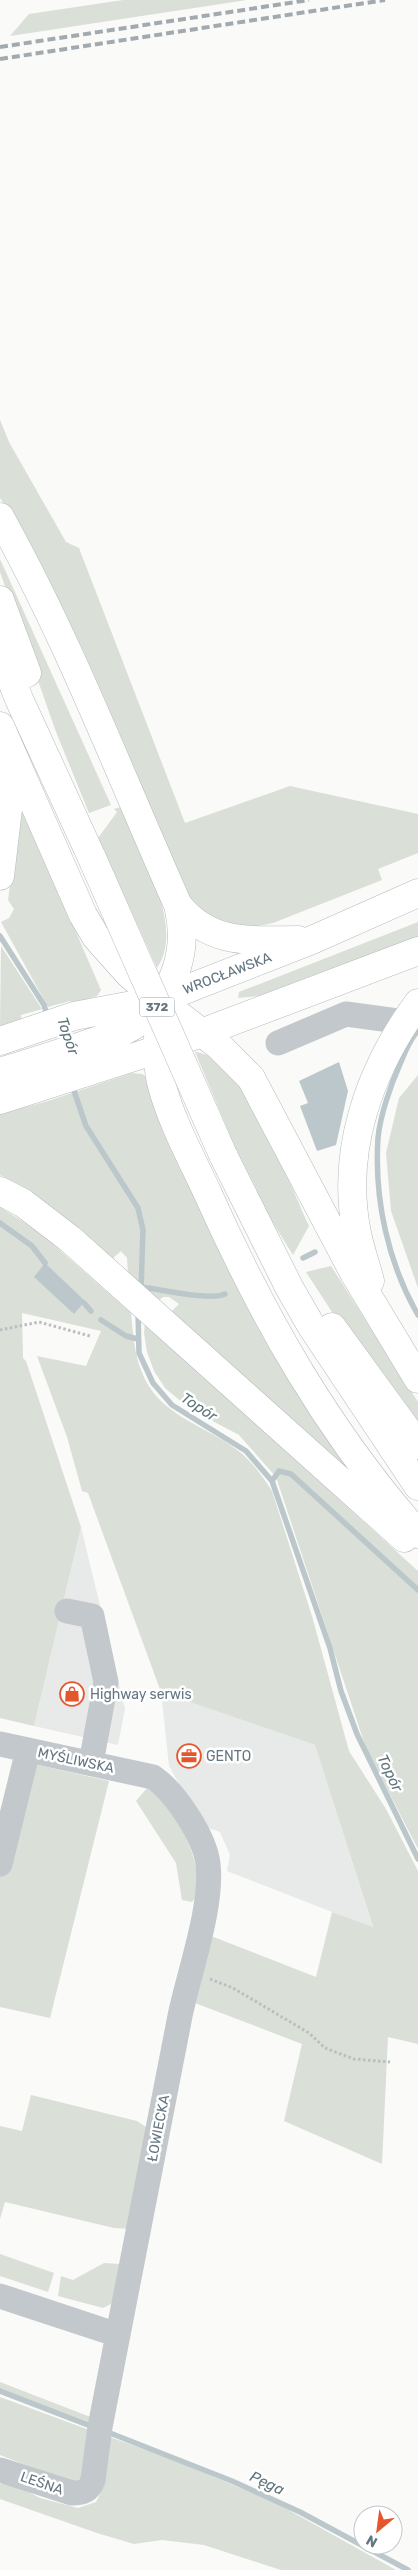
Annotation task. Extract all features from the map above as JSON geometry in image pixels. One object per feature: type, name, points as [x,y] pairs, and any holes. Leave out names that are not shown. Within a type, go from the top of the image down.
[{"type":"main road","points":[[0,517],[31,572],[68,652],[178,905],[183,926],[180,962],[175,976],[140,1021],[128,1028],[88,1044],[0,1072]]},
{"type":"main road","name":"372","points":[[0,600],[34,694],[70,808]]},
{"type":"main road","name":"372","points":[[0,651],[19,699],[70,808],[223,1154],[290,1289],[312,1327],[418,1486]]},
{"type":"main road","points":[[0,726],[88,922],[113,957],[158,1000],[202,1033],[236,1062],[251,1078],[324,1218],[378,1314],[418,1379]]},
{"type":"main road","points":[[0,876],[14,757]]},
{"type":"main road","name":"WROCŁAWSKA","points":[[0,1041],[74,1016],[158,1000],[312,940],[418,893]]},
{"type":"main road","points":[[178,905],[197,924],[234,940],[312,940]]},
{"type":"main road","points":[[0,1100],[159,1049],[418,950]]},
{"type":"main road","points":[[158,1000],[162,1086],[177,1125],[240,1265],[300,1374],[330,1420],[376,1485],[418,1534]]},
{"type":"main road","points":[[378,1314],[357,1232],[353,1204],[353,1168],[366,1102],[391,1044],[411,1013]]},
{"type":"main road","points":[[0,1191],[46,1219],[102,1267],[418,1550]]},
{"type":"main road","name":"372","points":[[263,1234],[418,1445]]},
{"type":"street","points":[[278,1043],[346,1014],[411,1013]]},
{"type":"street","points":[[67,1611],[92,1616],[106,1682],[91,1764]]},
{"type":"street","name":"MYŚLIWSKA","points":[[0,1744],[153,1777]]},
{"type":"street","points":[[0,1864],[28,1750]]},
{"type":"street","name":"ŁOWIECKA","points":[[84,2492],[91,2486],[93,2480],[100,2427],[190,1971],[209,1889],[208,1862],[200,1839],[165,1785],[153,1777]]},
{"type":"street","points":[[0,2296],[118,2336]]},
{"type":"street","name":"LEŚNA","points":[[0,2470],[62,2491],[84,2492]]},
{"type":"path","points":[[0,1330],[23,1327],[39,1322],[90,1336]]},
{"type":"path","points":[[190,1971],[233,1988],[309,2032],[325,2048],[354,2059],[390,2062]]},
{"type":"shaded area","points":[[123,0],[247,0],[10,36],[29,14]]},
{"type":"shaded area","points":[[0,420],[9,442],[66,542],[79,548],[185,823],[290,786],[418,814],[418,853],[378,869],[382,880],[273,923],[247,928],[196,913],[27,543],[0,498]]},
{"type":"shaded area","points":[[0,559],[111,805],[89,813],[56,732],[0,572]]},
{"type":"shaded area","points":[[21,805],[101,990],[97,996],[72,1004],[70,1001],[48,1007],[1,922],[9,918],[14,909],[8,900]]},
{"type":"shaded area","points":[[121,807],[148,865],[163,909],[166,931],[165,951],[157,968],[98,838],[117,812],[114,809]]},
{"type":"shaded area","points":[[418,922],[418,939],[278,994],[238,998],[239,992]]},
{"type":"shaded area","points":[[1,946],[42,1009],[21,1015],[22,1021],[0,1029]]},
{"type":"shaded area","points":[[195,1052],[213,1059],[230,1075],[247,1098],[277,1154],[309,1226],[293,1255],[253,1191],[257,1190],[234,1145]]},
{"type":"shaded area","points":[[339,1062],[348,1091],[336,1145],[317,1151],[300,1106],[308,1103],[299,1081]]},
{"type":"shaded area","points":[[132,1073],[142,1074],[147,1077],[365,1487],[170,1313],[179,1304],[169,1297],[163,1297],[158,1301],[128,1274],[127,1258],[121,1251],[112,1259],[59,1213],[31,1193],[0,1175],[0,1114],[48,1101]]},
{"type":"shaded area","points":[[418,1075],[418,1288],[391,1211],[386,1153],[399,1098]]},
{"type":"shaded area","points":[[0,1207],[38,1231],[131,1313],[137,1356],[148,1386],[170,1409],[240,1452],[258,1470],[272,1491],[312,1616],[349,1751],[386,1809],[418,1871],[418,2044],[388,2037],[382,2164],[284,2121],[302,2044],[195,2003],[211,1936],[316,1977],[332,1912],[373,1927],[315,1745],[161,1692],[88,1493],[82,1491],[67,1437],[37,1356],[86,1366],[101,1331],[22,1313],[23,1358],[26,1361],[81,1527],[34,1726],[0,1718]]},
{"type":"shaded area","points":[[45,1263],[85,1301],[74,1314],[34,1277]]},
{"type":"shaded area","points":[[331,1266],[418,1402],[418,1432],[358,1352],[306,1272]]},
{"type":"shaded area","points":[[145,1323],[418,1571],[418,1849],[366,1748],[276,1477],[239,1435],[190,1409],[165,1388],[154,1371],[147,1352],[144,1333]]},
{"type":"shaded area","points":[[81,1527],[125,1709],[118,1745],[34,1726]]},
{"type":"shaded area","points":[[161,1692],[315,1745],[373,1928],[227,1871],[230,1855],[220,1832],[203,1826],[169,1766]]},
{"type":"shaded area","points":[[33,1764],[109,1781],[50,2018],[0,2007],[0,1826]]},
{"type":"shaded area","points":[[147,1788],[168,1804],[180,1824],[192,1853],[198,1881],[197,1893],[192,1902],[182,1900],[176,1863],[136,1801]]},
{"type":"shaded area","points":[[31,2095],[137,2121],[146,2127],[130,2229],[114,2228],[5,2202],[0,2219],[0,2126],[22,2131]]},
{"type":"shaded area","points":[[0,2254],[54,2273],[48,2292],[0,2276]]},
{"type":"shaded area","points":[[104,2263],[120,2264],[115,2302],[103,2308],[58,2296],[61,2276],[73,2280]]},
{"type":"shaded area","points":[[0,2382],[93,2418],[91,2424],[0,2389]]},
{"type":"shaded area","points":[[0,2397],[92,2431],[82,2478],[75,2481],[66,2481],[0,2455]]},
{"type":"shaded area","points":[[107,2436],[169,2458],[276,2503],[353,2546],[353,2555],[369,2555],[396,2570],[281,2570],[204,2545],[162,2540],[134,2544],[0,2499],[0,2484],[9,2482],[40,2498],[78,2508],[96,2502],[103,2486],[107,2462]]},
{"type":"waterway","name":"Topór","points":[[0,936],[44,1005],[48,1018]]},
{"type":"waterway","points":[[418,1031],[412,1038],[386,1100],[379,1129],[377,1161],[378,1184],[385,1230],[399,1274],[418,1315]]},
{"type":"waterway","name":"Topór","points":[[72,1085],[86,1126],[138,1208],[143,1230],[141,1290]]},
{"type":"waterway","points":[[0,1223],[32,1246],[45,1263]]},
{"type":"waterway","points":[[303,1258],[315,1252]]},
{"type":"waterway","points":[[141,1287],[208,1296],[225,1294]]},
{"type":"waterway","points":[[84,1303],[91,1311]]},
{"type":"waterway","name":"Topór","points":[[138,1312],[139,1353],[153,1383],[172,1405],[246,1451],[272,1481],[330,1648],[341,1691],[357,1734],[418,1859]]},
{"type":"waterway","points":[[101,1320],[126,1336],[138,1339]]},
{"type":"waterway","points":[[272,1481],[279,1471],[291,1474],[418,1590]]},
{"type":"waterway","name":"Pęga","points":[[0,2391],[93,2427]]},
{"type":"waterway","name":"Pęga","points":[[110,2433],[232,2481],[300,2512],[408,2570]]},
{"type":"railway","points":[[0,47],[309,0]]},
{"type":"railway","points":[[0,59],[385,0]]},
{"type":"place","name":"Highway serwis","points":[[72,1694]]},
{"type":"place","name":"GENTO","points":[[189,1756]]}]
